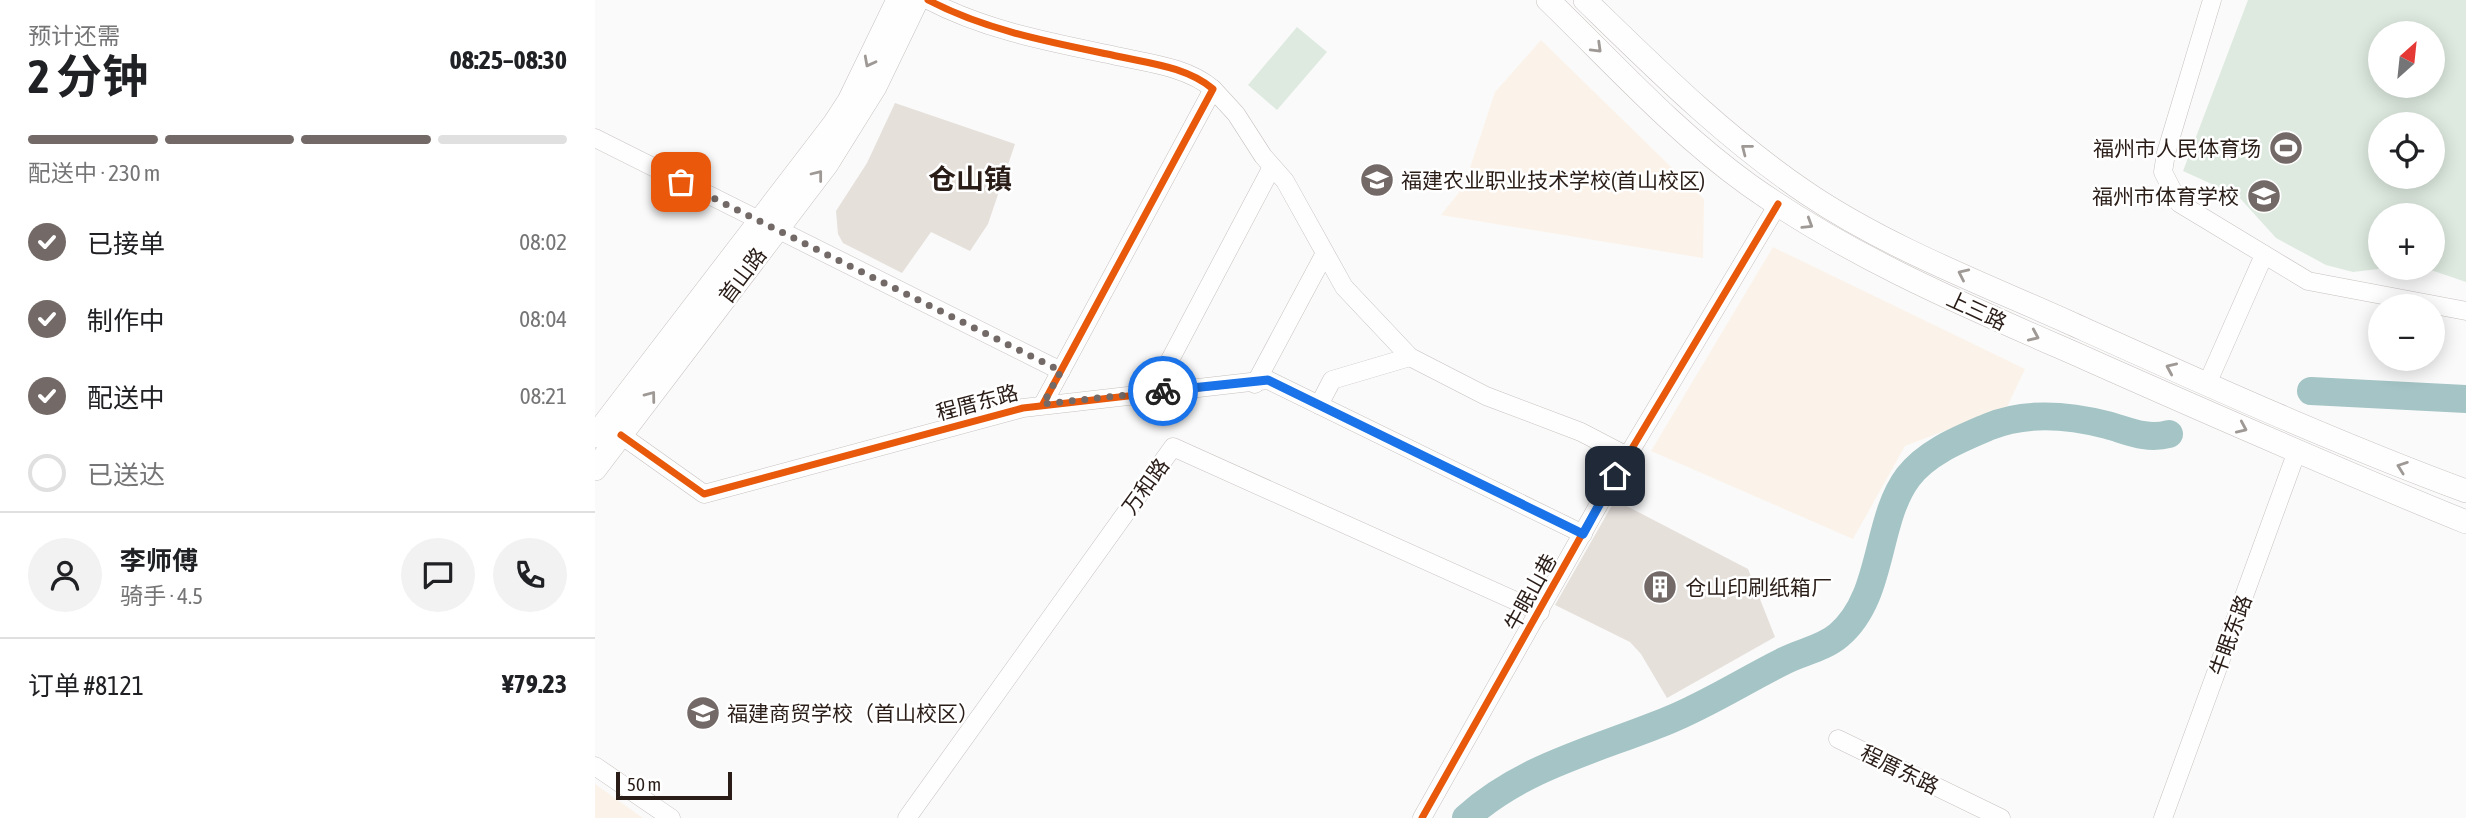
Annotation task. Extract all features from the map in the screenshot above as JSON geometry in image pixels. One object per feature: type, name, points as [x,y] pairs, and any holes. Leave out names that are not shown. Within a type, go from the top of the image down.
[{"type":"main road","name":"首山路","points":[[595,469],[768,226],[849,101],[898,0]]},
{"type":"main road","name":"首山路","points":[[595,436],[854,124],[917,0]]},
{"type":"main road","name":"上三路","points":[[1548,0],[1680,128],[1722,164],[1826,235],[1901,275],[2297,451],[2466,522]]},
{"type":"main road","name":"上三路","points":[[1585,0],[1708,118],[1764,163],[1833,210],[1946,267],[2207,384],[2389,463],[2466,491]]},
{"type":"street","points":[[928,0],[984,25],[1149,63],[1195,77],[1213,89],[1236,114],[1287,185],[1324,256],[1349,293],[1410,357],[1486,396],[1581,432],[1627,456]]},
{"type":"street","points":[[2213,0],[2166,153],[2163,172],[2179,203],[2308,281],[2466,312]]},
{"type":"street","points":[[1043,404],[1213,89]]},
{"type":"street","points":[[595,138],[1061,371]]},
{"type":"street","points":[[1153,392],[1272,167]]},
{"type":"street","name":"牛眠山巷","points":[[1422,818],[1627,456],[1778,204]]},
{"type":"street","points":[[2207,384],[2264,255]]},
{"type":"street","points":[[1255,384],[1324,256]]},
{"type":"street","points":[[1319,405],[1332,380],[1410,357]]},
{"type":"street","name":"程厝东路","points":[[621,435],[704,494],[1043,404],[1255,384],[1268,380],[1583,534]]},
{"type":"street","name":"万和路","points":[[907,818],[1173,447],[1540,612]]},
{"type":"street","name":"牛眠东路","points":[[2163,818],[2297,451]]},
{"type":"street","name":"程厝东路","points":[[1838,739],[2001,818]]},
{"type":"street","points":[[595,766],[671,818]]},
{"type":"shaded area","name":"福州市人民体育场","points":[[2248,0],[2466,0],[2466,282],[2445,275],[2445,203],[2368,203],[2368,270],[2353,272],[2326,265],[2276,238],[2238,196],[2183,171]]},
{"type":"shaded area","points":[[1297,27],[1327,52],[1277,110],[1248,85]]},
{"type":"shaded area","points":[[1541,40],[1704,199],[1703,258],[1441,215],[1464,186],[1495,92]]},
{"type":"shaded area","points":[[1773,247],[2025,369],[2007,407],[1905,446],[1853,539],[1651,451]]},
{"type":"shaded area","points":[[595,784],[643,818],[595,818]]},
{"type":"building","points":[[895,103],[1015,144],[988,224],[970,251],[931,232],[902,273],[843,243],[838,234],[836,211],[867,163]]},
{"type":"building","name":"仓山印刷纸箱厂","points":[[1615,500],[1748,569],[1775,637],[1667,698],[1641,654],[1630,642],[1555,605]]},
{"type":"waterway","points":[[2311,391],[2466,399]]},
{"type":"waterway","points":[[1466,818],[1488,800],[1537,772],[1683,714],[1789,659],[1826,644],[1839,635],[1854,619],[1864,600],[1897,495],[1916,468],[1945,447],[2002,422],[2047,416],[2077,419],[2145,435],[2169,434]]},
{"type":"cycle path","points":[[928,0],[972,19],[1018,34],[1178,70],[1213,89],[1043,404]]},
{"type":"cycle path","points":[[1422,818],[1603,497],[1778,204]]},
{"type":"cycle path","points":[[621,435],[704,494],[1023,408],[1268,380],[1583,534]]},
{"type":"way so far","points":[[681,182],[1061,371],[1043,404],[1163,391]]},
{"type":"place","name":"福州市人民体育场","points":[[2286,148]]},
{"type":"place","name":"福建农业职业技术学校(首山校区)","points":[[1377,180]]},
{"type":"place","name":"福州市体育学校","points":[[2264,196]]},
{"type":"place","name":"仓山印刷纸箱厂","points":[[1660,587]]},
{"type":"place","name":"福建商贸学校（首山校区）","points":[[703,713]]},
{"type":"district","name":"仓山镇","points":[[970,179]]},
{"type":"route","points":[[1163,391],[1255,384],[1268,380],[1583,534],[1615,476]]}]
